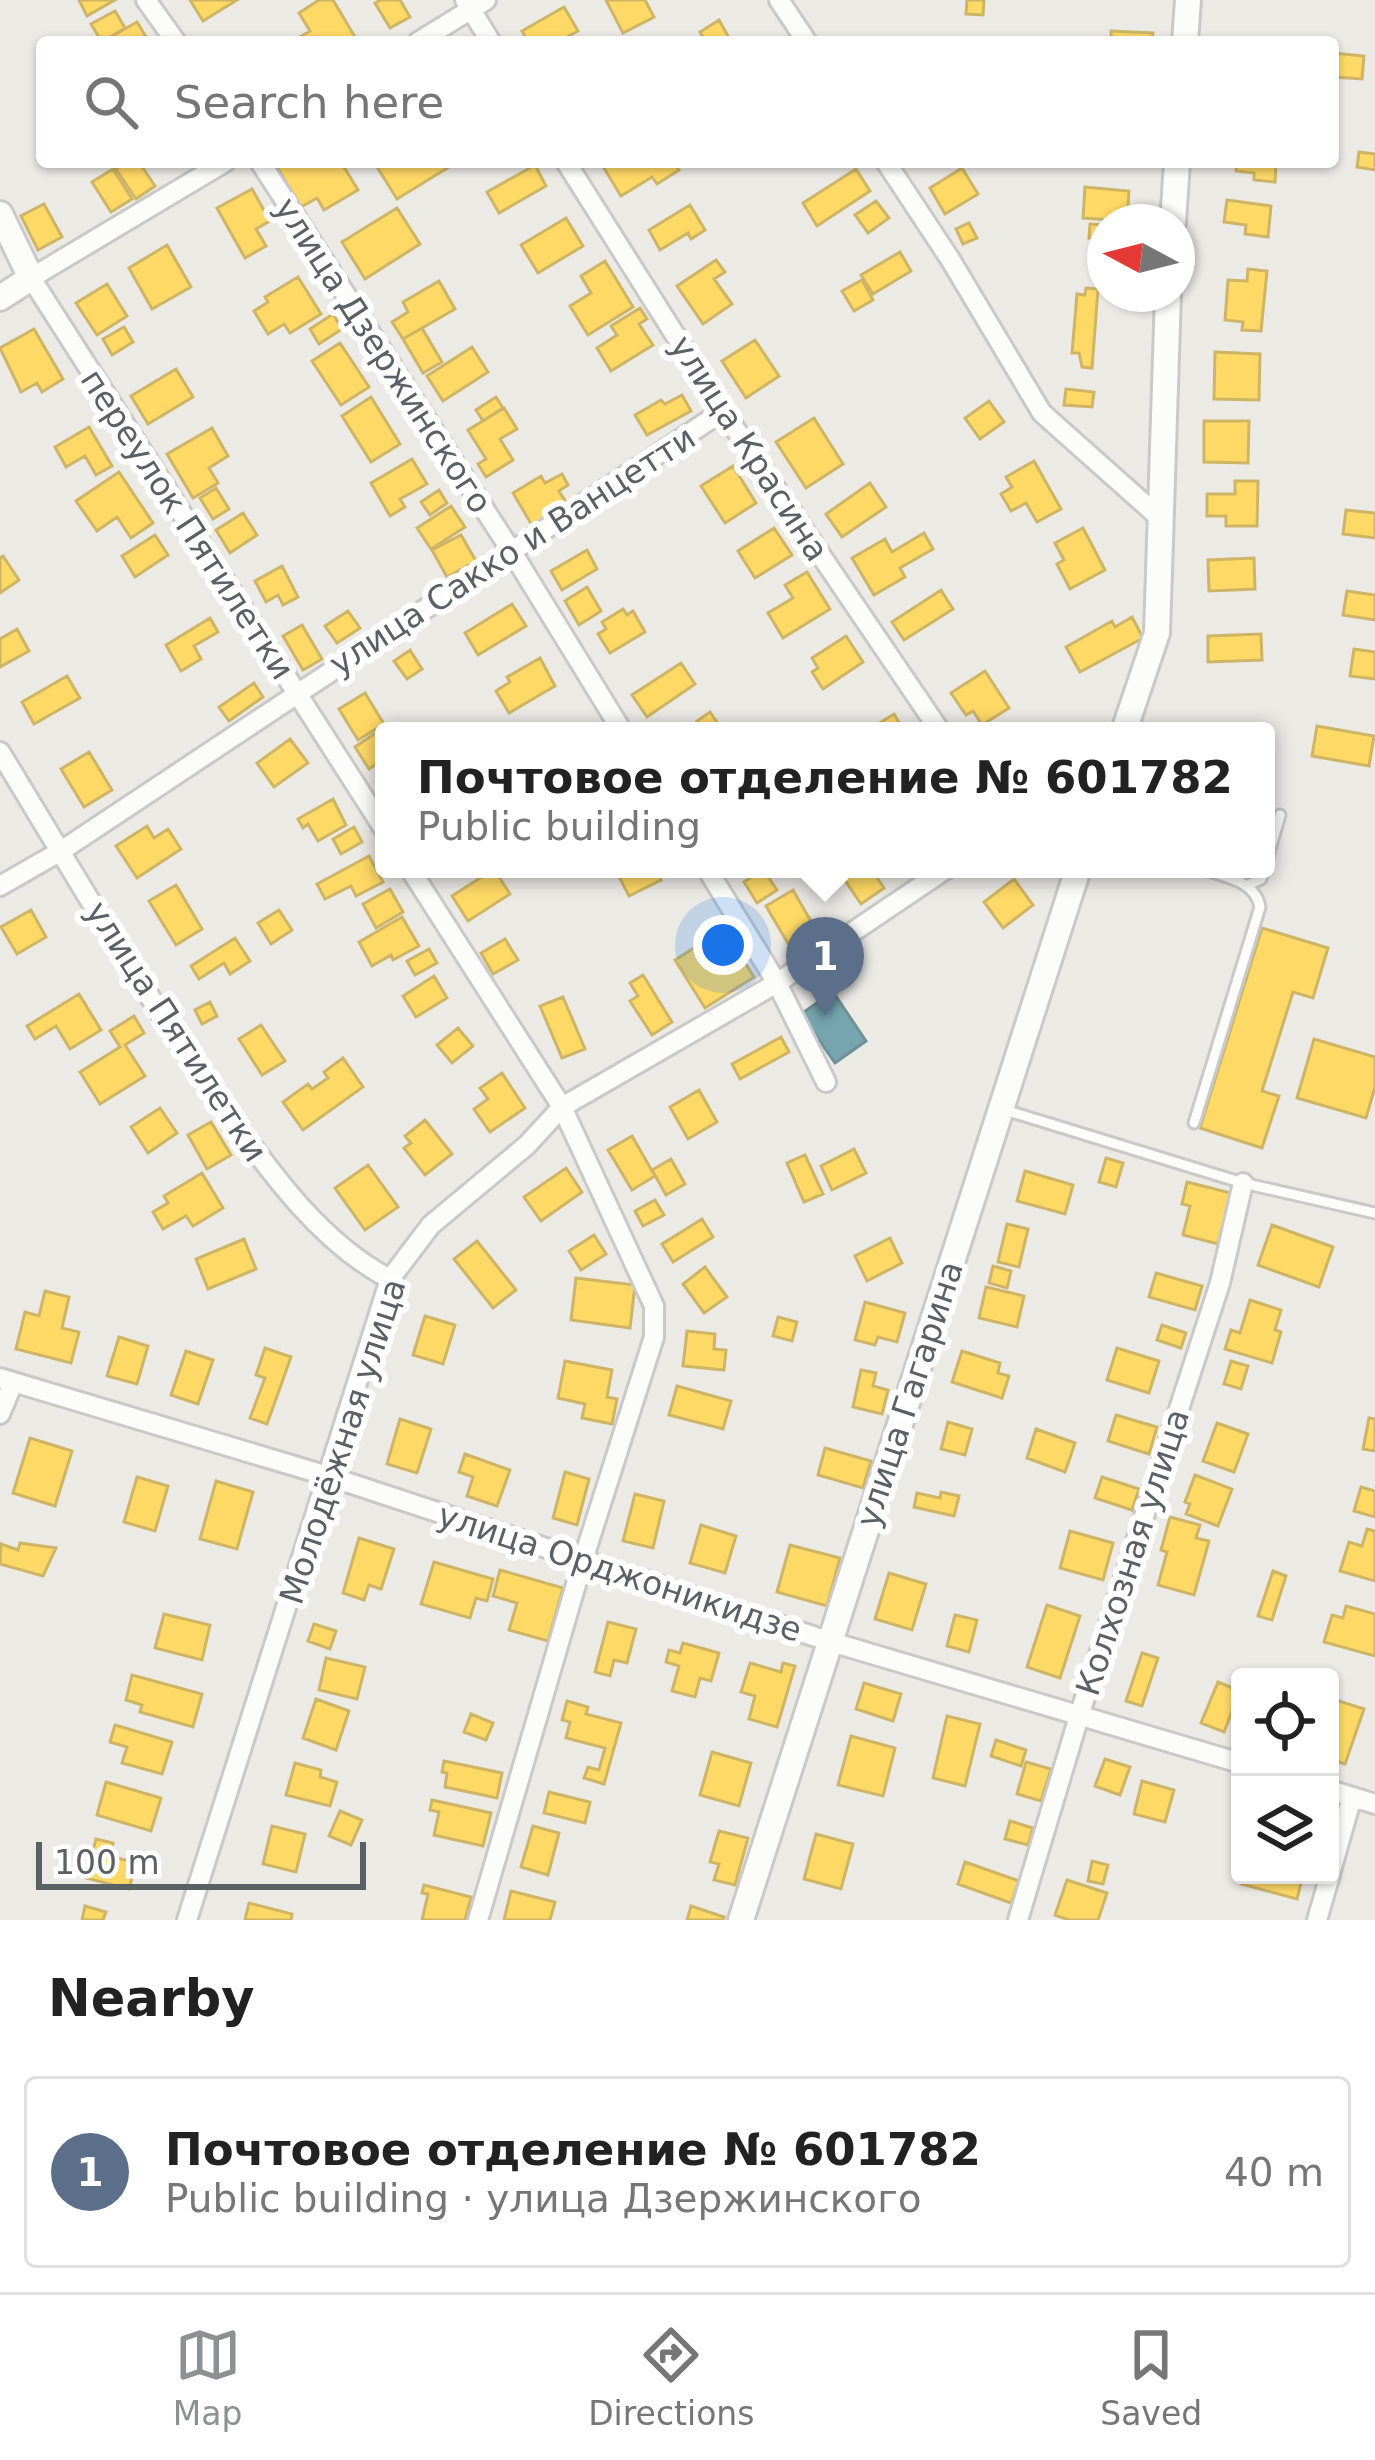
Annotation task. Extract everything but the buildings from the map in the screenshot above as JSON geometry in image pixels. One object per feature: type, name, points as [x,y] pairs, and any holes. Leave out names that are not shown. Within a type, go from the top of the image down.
[{"type":"main road","points":[[1185,36],[1188,0]]},
{"type":"main road","points":[[1174,204],[1177,168]]},
{"type":"main road","name":"переулок Пятилетки","points":[[0,214],[31,278]]},
{"type":"main road","points":[[0,298],[31,278]]},
{"type":"main road","points":[[1127,722],[1157,633],[1167,312]]},
{"type":"main road","name":"улица Гагарина","points":[[741,1920],[1075,878]]},
{"type":"street","points":[[146,0],[172,36]]},
{"type":"street","points":[[779,0],[803,36]]},
{"type":"street","points":[[427,36],[474,3],[488,36]]},
{"type":"street","points":[[31,278],[215,168]]},
{"type":"street","name":"улица Дзержинского","points":[[264,168],[616,722]]},
{"type":"street","name":"улица Красина","points":[[570,168],[723,411],[934,722]]},
{"type":"street","points":[[890,168],[1042,413],[1160,518]]},
{"type":"street","name":"переулок Пятилетки","points":[[31,278],[375,815]]},
{"type":"street","name":"улица Сакко и Ванцетти","points":[[0,886],[61,851],[723,411]]},
{"type":"street","name":"улица Пятилетки","points":[[0,752],[154,1008],[273,1177],[361,1264],[390,1279]]},
{"type":"street","points":[[416,878],[562,1107],[654,1306],[654,1336],[478,1920]]},
{"type":"street","points":[[713,878],[777,983],[826,1082]]},
{"type":"street","name":"Молодёжная улица","points":[[187,1920],[390,1279],[430,1225],[527,1145],[562,1107],[777,983],[933,878]]},
{"type":"street","name":"Колхозная улица","points":[[1018,1920],[1220,1283],[1243,1183]]},
{"type":"street","points":[[0,1414],[7,1381]]},
{"type":"street","name":"улица Орджоникидзе","points":[[7,1381],[328,1476],[828,1641],[1231,1759]]},
{"type":"street","points":[[1339,1793],[1375,1804]]},
{"type":"street","points":[[1339,1842],[1352,1797]]},
{"type":"street","points":[[1317,1920],[1327,1884]]},
{"type":"lane","points":[[1275,832],[1280,815]]},
{"type":"lane","points":[[1194,1123],[1258,919],[1259,898],[1248,885],[1228,878]]},
{"type":"lane","points":[[1248,885],[1261,878]]},
{"type":"lane","points":[[1002,1109],[1243,1183],[1375,1213]]},
{"type":"place","name":"Почтовое отделение № 601782","points":[[825,1016]]}]
